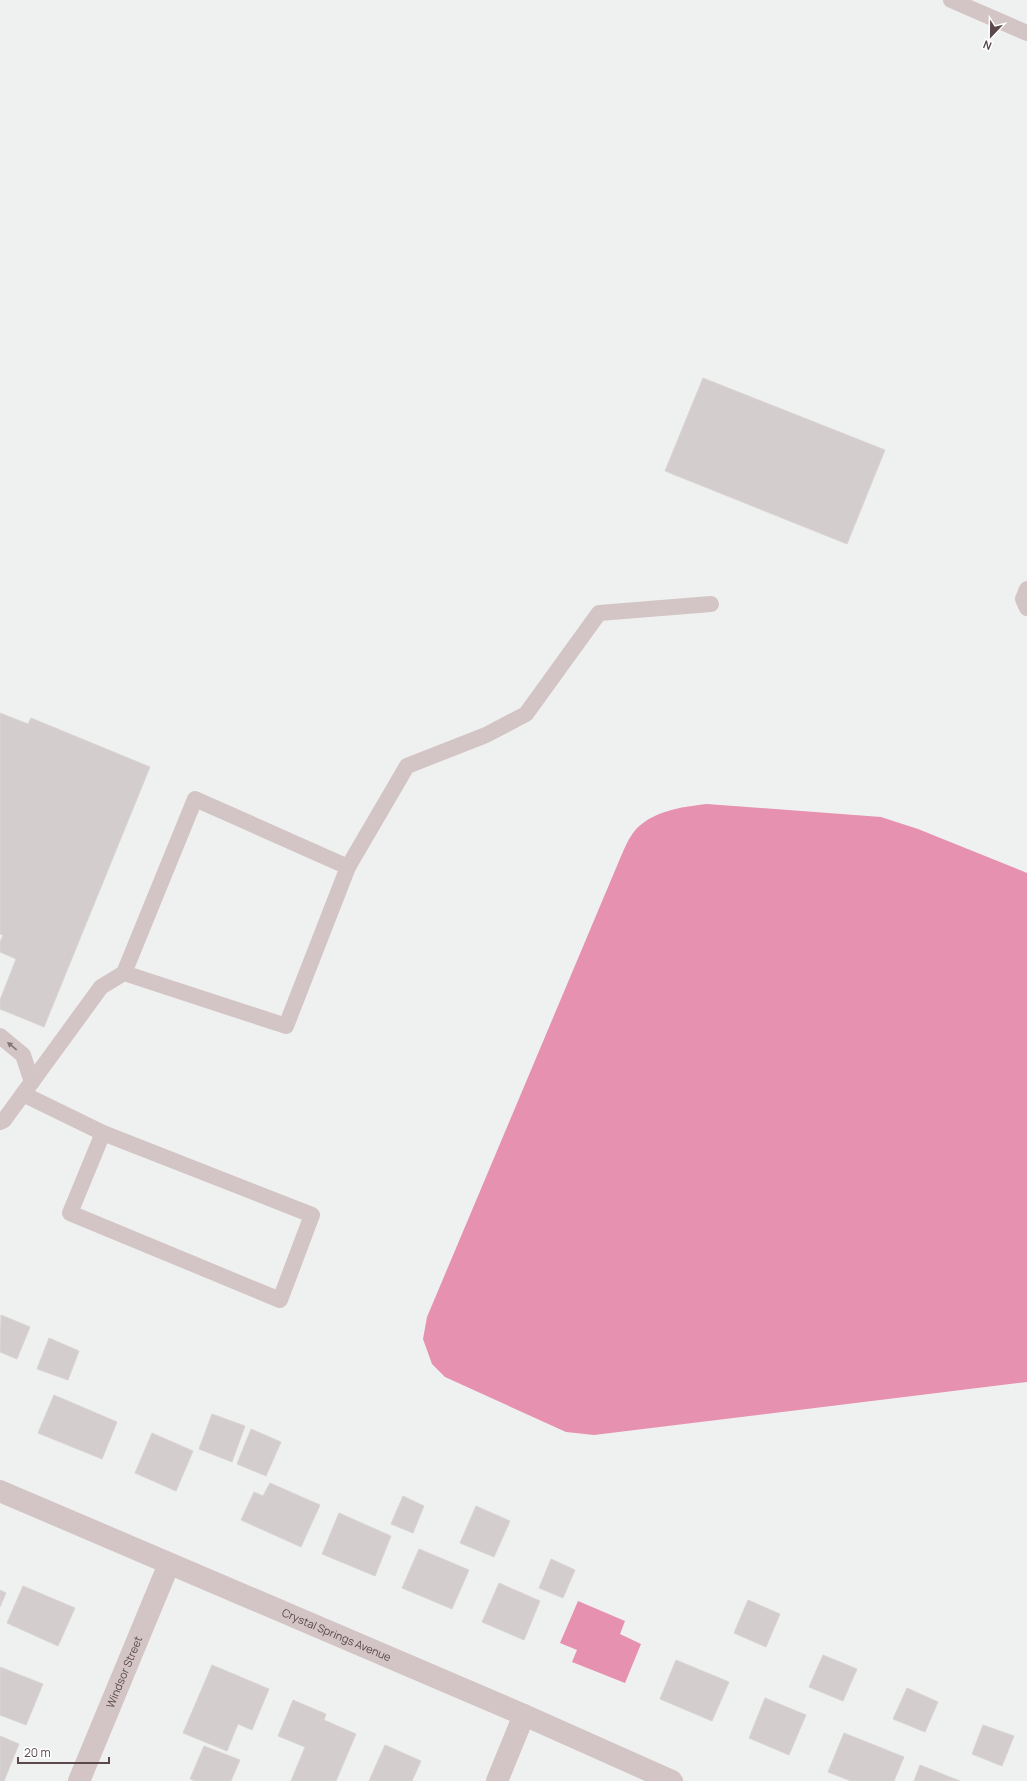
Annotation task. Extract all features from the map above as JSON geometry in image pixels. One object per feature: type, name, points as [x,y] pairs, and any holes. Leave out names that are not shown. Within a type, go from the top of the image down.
[{"type":"street","name":"Crystal Springs Avenue","points":[[0,1491],[524,1715],[672,1781]]},
{"type":"street","name":"Windsor Street","points":[[79,1781],[169,1564]]},
{"type":"street","points":[[497,1781],[524,1715]]},
{"type":"lane","points":[[951,0],[1027,33]]},
{"type":"lane","points":[[1027,588],[1023,599],[1027,608]]},
{"type":"lane","points":[[124,973],[286,1026],[348,867],[407,766],[486,735],[526,714],[599,613],[711,604]]},
{"type":"lane","points":[[0,1122],[4,1120],[101,987],[124,973],[195,799],[348,867]]},
{"type":"lane","points":[[0,1036],[23,1055],[27,1088]]},
{"type":"lane","points":[[27,1088],[104,1133],[312,1215],[280,1300],[70,1213],[104,1133]]},
{"type":"shaded area","points":[[707,804],[881,817],[918,829],[1027,873],[1027,1382],[594,1435],[566,1432],[445,1377],[432,1364],[423,1339],[427,1317],[627,843],[633,833],[640,826],[657,815],[667,811]]},
{"type":"shaded area","points":[[578,1601],[625,1621],[620,1634],[641,1644],[625,1683],[572,1662],[577,1650],[560,1643]]},
{"type":"building","points":[[703,378],[885,450],[847,544],[665,471]]},
{"type":"building","points":[[0,713],[28,724],[31,718],[150,767],[44,1027],[0,1009],[0,1000],[16,959],[0,952],[0,942],[3,935],[0,934]]},
{"type":"building","points":[[1,1315],[30,1327],[17,1359],[0,1352]]},
{"type":"building","points":[[49,1338],[79,1351],[68,1380],[37,1369]]},
{"type":"building","points":[[54,1395],[117,1422],[102,1459],[38,1433]]},
{"type":"building","points":[[212,1414],[245,1426],[232,1462],[199,1449]]},
{"type":"building","points":[[251,1429],[281,1442],[266,1476],[237,1464]]},
{"type":"building","points":[[152,1433],[193,1451],[176,1491],[135,1473]]},
{"type":"building","points":[[270,1483],[320,1505],[301,1547],[241,1520],[254,1492],[263,1496]]},
{"type":"building","points":[[403,1496],[424,1506],[413,1533],[391,1524]]},
{"type":"building","points":[[476,1506],[510,1521],[494,1557],[460,1543]]},
{"type":"building","points":[[339,1513],[391,1536],[375,1576],[322,1554]]},
{"type":"building","points":[[419,1549],[469,1570],[452,1609],[402,1588]]},
{"type":"building","points":[[551,1559],[575,1570],[563,1598],[539,1588]]},
{"type":"building","points":[[499,1583],[540,1601],[524,1640],[482,1622]]},
{"type":"building","points":[[23,1586],[75,1608],[58,1646],[7,1623]]},
{"type":"building","points":[[0,1590],[6,1593],[0,1607]]},
{"type":"building","points":[[748,1600],[780,1614],[766,1647],[734,1633]]},
{"type":"building","points":[[823,1655],[857,1669],[843,1701],[809,1687]]},
{"type":"building","points":[[676,1660],[729,1682],[712,1721],[660,1699]]},
{"type":"building","points":[[212,1665],[269,1689],[252,1730],[238,1724],[227,1751],[183,1733]]},
{"type":"building","points":[[0,1667],[43,1684],[26,1725],[0,1715]]},
{"type":"building","points":[[907,1688],[938,1702],[925,1732],[893,1719]]},
{"type":"building","points":[[765,1698],[806,1715],[789,1755],[749,1738]]},
{"type":"building","points":[[293,1700],[326,1714],[324,1720],[356,1734],[336,1781],[291,1781],[305,1747],[278,1736]]},
{"type":"building","points":[[983,1725],[1014,1736],[1002,1766],[972,1754]]},
{"type":"building","points":[[844,1733],[904,1757],[894,1781],[851,1781],[828,1772]]},
{"type":"building","points":[[0,1736],[19,1744],[4,1781],[0,1781]]},
{"type":"building","points":[[385,1745],[421,1761],[412,1781],[369,1781]]},
{"type":"building","points":[[204,1746],[240,1760],[231,1781],[196,1781],[190,1779]]},
{"type":"building","points":[[920,1765],[960,1781],[914,1781]]}]
